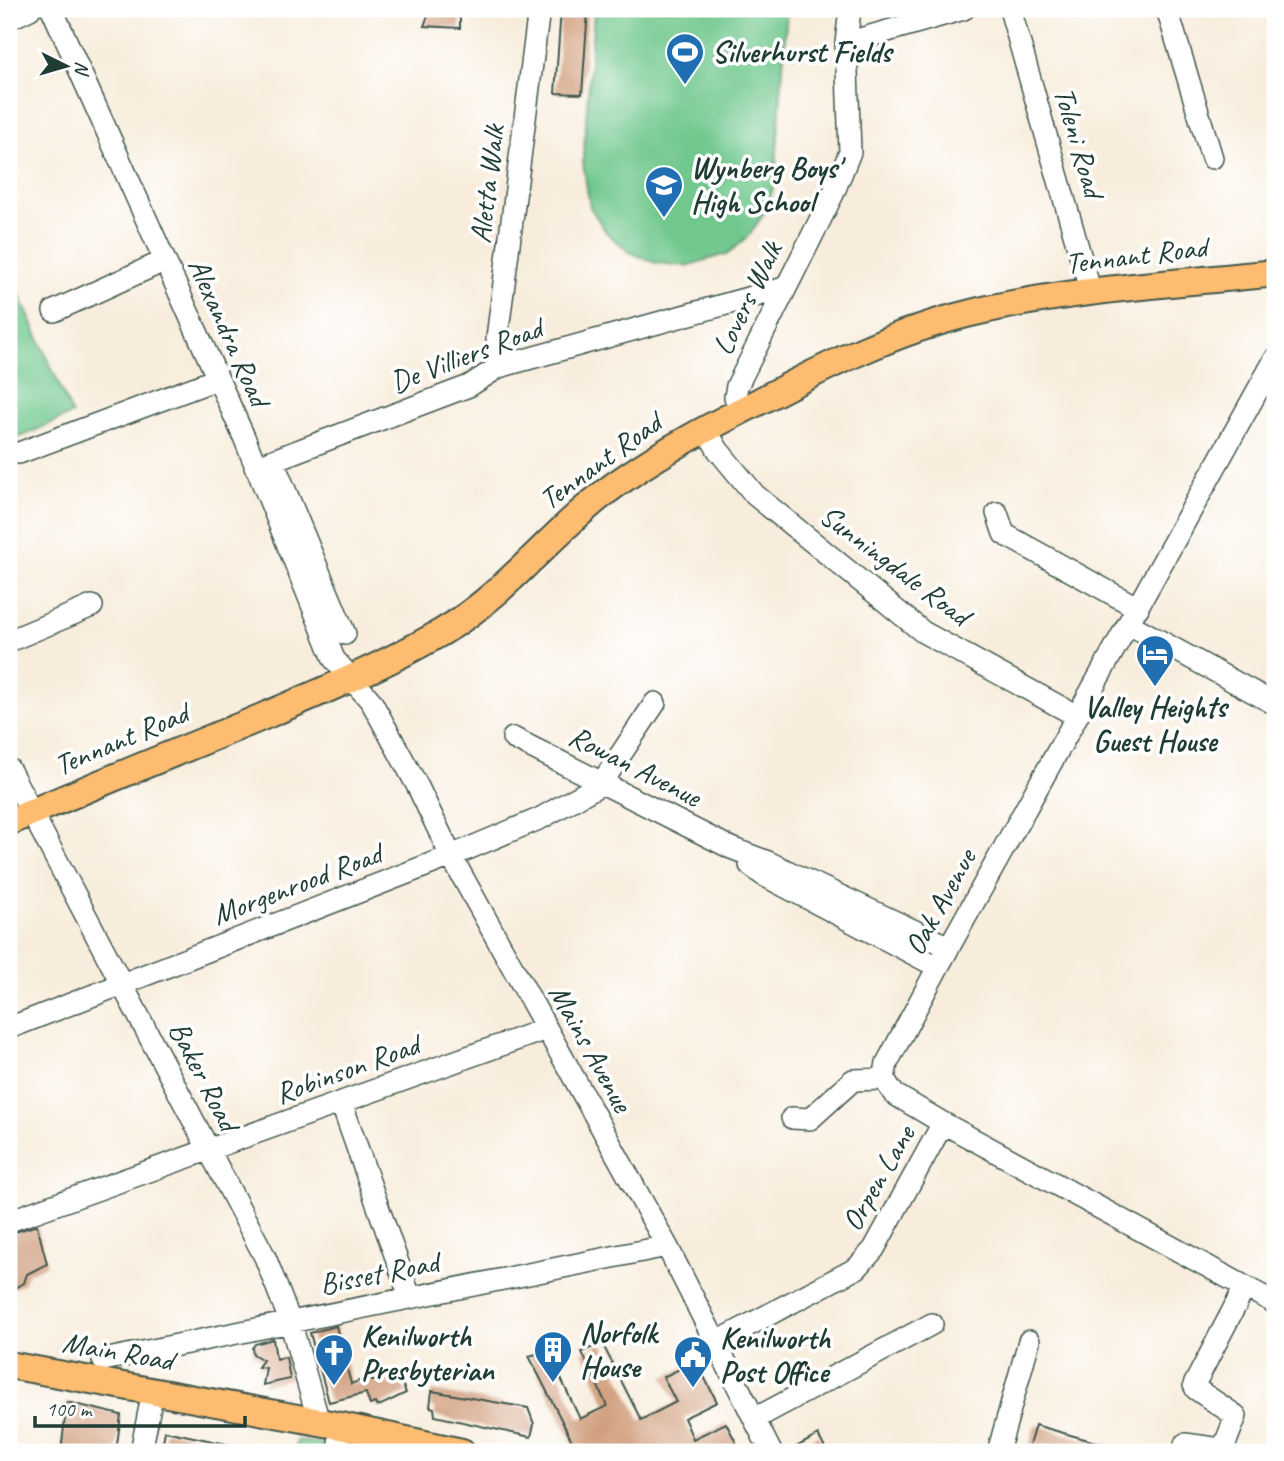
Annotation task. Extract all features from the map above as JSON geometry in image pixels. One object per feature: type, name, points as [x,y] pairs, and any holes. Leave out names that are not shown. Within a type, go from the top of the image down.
[{"type":"main road","name":"Tennant Road","points":[[19,818],[350,680],[404,654],[468,616],[589,503],[658,455],[705,428],[899,335],[998,307],[1091,293],[1275,274]]},
{"type":"main road","name":"Main Road","points":[[9,1365],[330,1424],[462,1452]]},
{"type":"street","points":[[9,19],[30,9]]},
{"type":"street","name":"Alexandra Road","points":[[52,9],[217,379],[264,464],[318,596],[334,659],[350,680]]},
{"type":"street","name":"Aletta Walk","points":[[499,367],[496,338],[539,9]]},
{"type":"street","name":"Lovers Walk","points":[[740,411],[735,397],[737,386],[783,288],[833,194],[850,152],[846,43],[850,9]]},
{"type":"street","points":[[846,43],[964,9]]},
{"type":"street","name":"Toleni Road","points":[[1010,9],[1091,293]]},
{"type":"street","points":[[1167,9],[1212,158]]},
{"type":"street","points":[[54,311],[164,261]]},
{"type":"street","name":"De Villiers Road","points":[[264,464],[469,386],[499,367],[783,288]]},
{"type":"street","name":"Oak Avenue","points":[[884,1079],[887,1063],[938,967],[1275,359]]},
{"type":"street","points":[[19,453],[217,379]]},
{"type":"street","name":"Sunningdale Road","points":[[705,428],[718,450],[755,495],[923,632],[1077,716]]},
{"type":"street","points":[[998,513],[1004,534],[1275,704]]},
{"type":"street","points":[[318,596],[345,634]]},
{"type":"street","points":[[9,642],[92,606]]},
{"type":"street","name":"Mains Avenue","points":[[350,680],[371,701],[418,787],[450,856],[667,1246],[771,1452]]},
{"type":"street","points":[[601,784],[655,704]]},
{"type":"street","name":"Rowan Avenue","points":[[513,738],[731,848],[768,862],[949,947]]},
{"type":"street","name":"Baker Road","points":[[9,769],[19,818],[122,984],[265,1257],[330,1424]]},
{"type":"street","name":"Morgenrood Road","points":[[9,1028],[450,856],[541,818],[601,784]]},
{"type":"street","name":"Rowan Avenue","points":[[731,848],[762,875],[938,967]]},
{"type":"street","name":"Robinson Road","points":[[9,1221],[546,1029]]},
{"type":"street","points":[[792,1118],[810,1119],[852,1080],[884,1079],[894,1094],[943,1124],[1275,1303]]},
{"type":"street","points":[[341,1102],[410,1297]]},
{"type":"street","name":"Orpen Lane","points":[[717,1342],[857,1268],[874,1249],[943,1124]]},
{"type":"street","name":"Bisset Road","points":[[103,1360],[667,1246]]},
{"type":"street","points":[[1185,1444],[1222,1451],[1236,1416],[1194,1385],[1245,1287]]},
{"type":"street","points":[[756,1418],[932,1324]]},
{"type":"street","points":[[998,1452],[1029,1340]]},
{"type":"street","points":[[141,1452],[153,1391]]},
{"type":"street","points":[[330,1424],[338,1452]]},
{"type":"green space","name":"Silverhurst Fields","points":[[594,9],[787,9],[775,180],[767,208],[751,233],[729,253],[686,266],[656,263],[629,252],[606,232],[590,207],[583,163]]},
{"type":"green space","points":[[9,271],[72,414],[9,442]]},
{"type":"green space","points":[[297,1440],[326,1444],[325,1452],[295,1452]]},
{"type":"building","points":[[436,9],[460,9],[460,28],[424,26],[429,13],[436,13]]},
{"type":"building","points":[[561,9],[588,9],[582,94],[555,93]]},
{"type":"building","points":[[37,1225],[47,1264],[27,1274],[24,1283],[9,1291],[9,1234]]},
{"type":"building","points":[[336,1326],[351,1384],[370,1377],[372,1381],[386,1377],[388,1383],[400,1379],[406,1393],[377,1407],[375,1403],[370,1405],[366,1393],[329,1402],[310,1333]]},
{"type":"building","points":[[273,1339],[276,1359],[286,1357],[290,1379],[263,1385],[266,1368],[258,1367],[263,1360],[253,1354],[252,1348],[255,1344]]},
{"type":"building","points":[[602,1343],[641,1420],[676,1402],[663,1377],[696,1361],[717,1402],[684,1418],[693,1439],[726,1423],[741,1452],[586,1452],[583,1445],[576,1449],[529,1356],[548,1351],[580,1419],[607,1406],[582,1352]]},
{"type":"building","points":[[432,1391],[528,1408],[534,1424],[531,1437],[435,1416],[434,1408],[430,1407]]},
{"type":"building","points":[[67,1402],[121,1415],[116,1452],[61,1452]]},
{"type":"building","points":[[1035,1425],[1120,1449],[1119,1452],[1039,1452],[1028,1449]]},
{"type":"building","points":[[165,1431],[241,1447],[240,1452],[161,1452]]},
{"type":"building","points":[[818,1435],[827,1452],[787,1452]]},
{"type":"place","name":"Silverhurst Fields","points":[[685,86]]},
{"type":"place","name":"Wynberg Boys' High School","points":[[664,219]]},
{"type":"place","name":"Valley Heights Guest House","points":[[1155,688]]},
{"type":"place","name":"Norfolk House","points":[[553,1384]]},
{"type":"place","name":"Kenilworth Presbyterian","points":[[334,1387]]},
{"type":"place","name":"Kenilworth Post Office","points":[[693,1389]]}]
